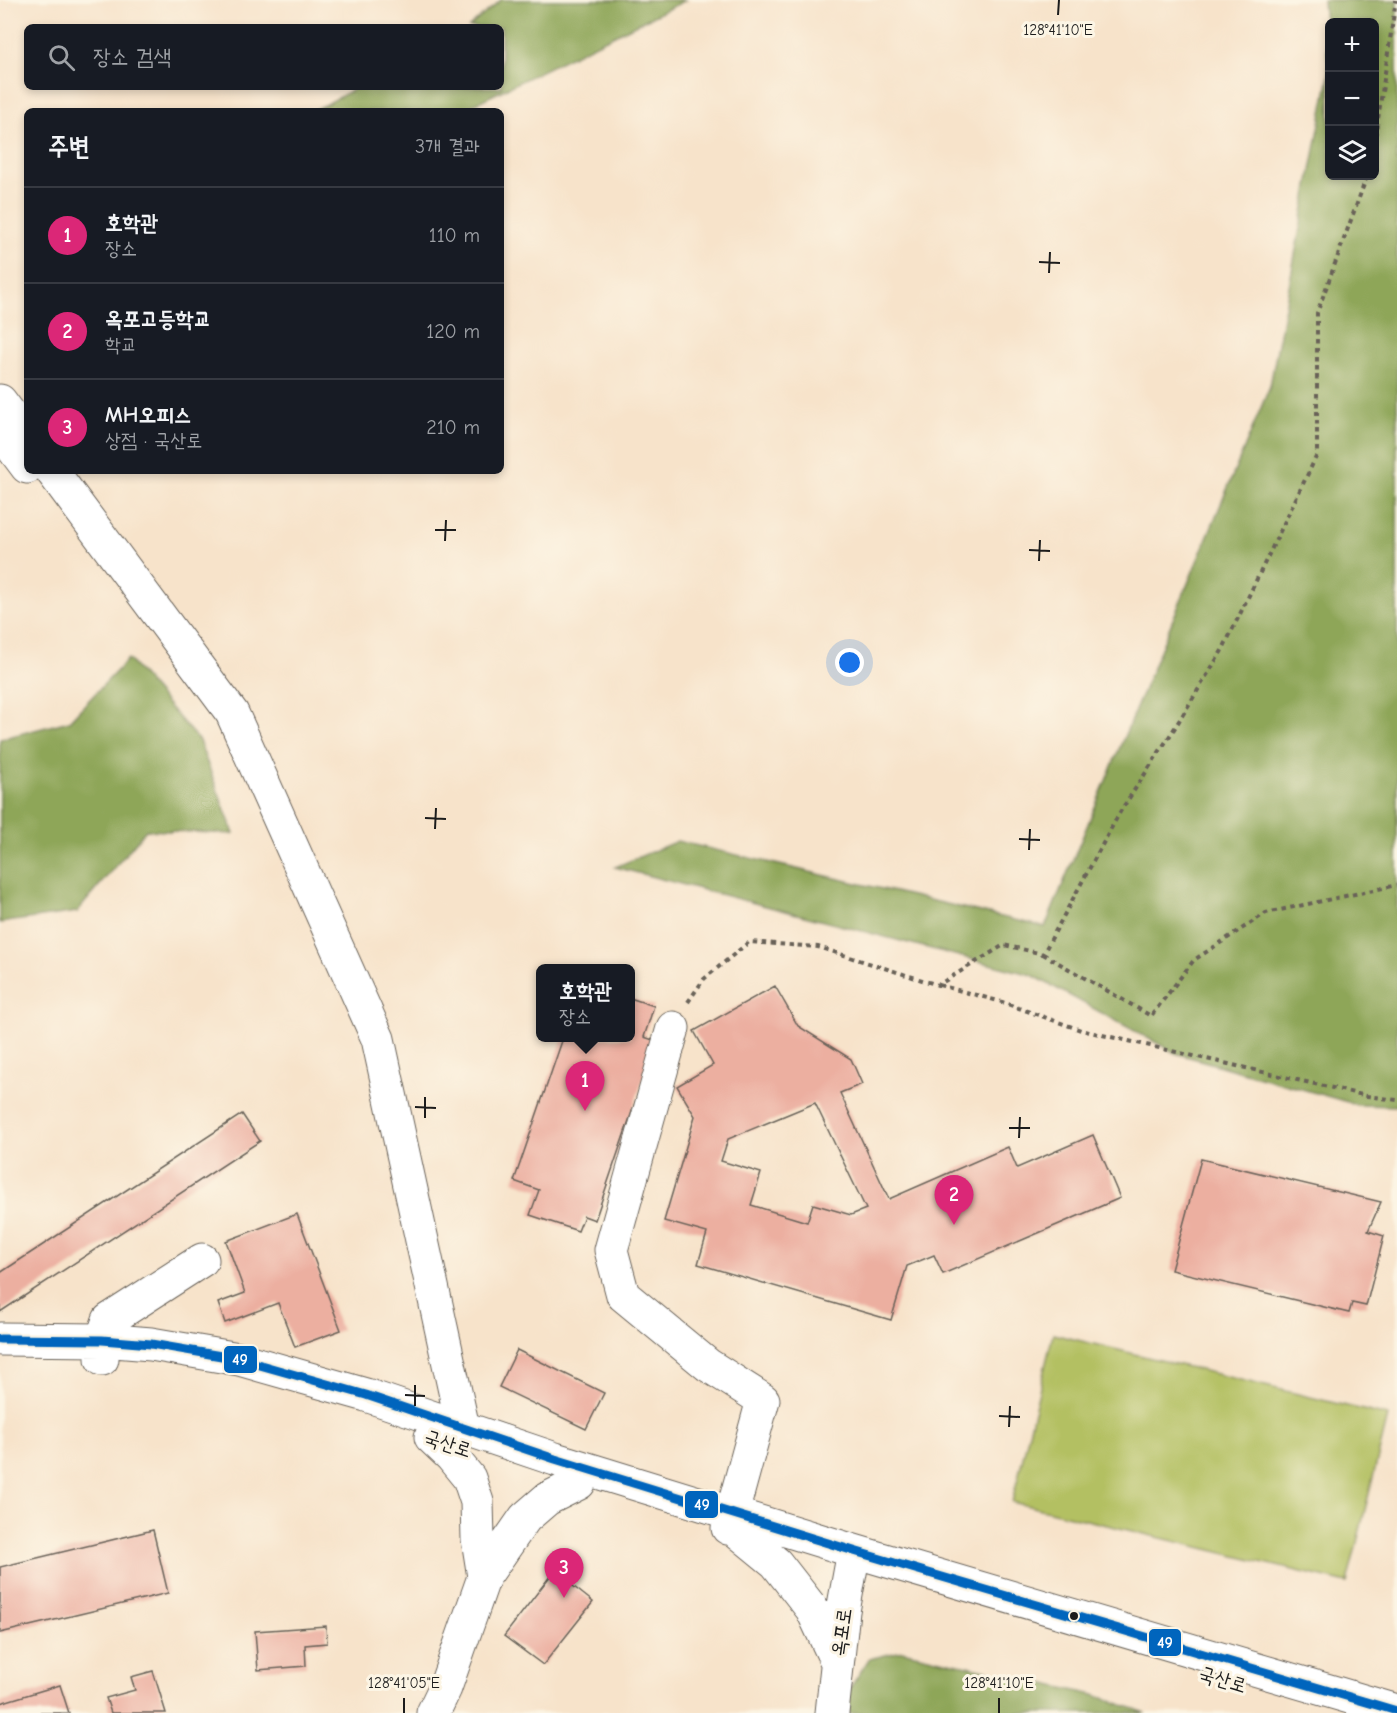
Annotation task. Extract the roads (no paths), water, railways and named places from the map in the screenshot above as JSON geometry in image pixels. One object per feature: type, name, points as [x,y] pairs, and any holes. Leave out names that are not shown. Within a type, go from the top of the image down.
[{"type":"street","points":[[0,401],[24,434]]},
{"type":"street","points":[[0,431],[24,463]]},
{"type":"street","points":[[32,474],[217,721],[359,1043],[446,1429]]},
{"type":"street","points":[[54,474],[232,713],[378,1039],[451,1456],[469,1478],[477,1502],[478,1539],[484,1577]]},
{"type":"street","points":[[673,1028],[611,1250],[623,1295],[708,1365],[764,1400],[733,1524],[776,1563],[812,1609],[837,1662]]},
{"type":"street","points":[[102,1351],[109,1320],[202,1260]]},
{"type":"street","name":"국산로","points":[[0,1339],[102,1351],[150,1365],[247,1378],[446,1429],[555,1460],[733,1524]]},
{"type":"street","name":"국산로","points":[[0,1358],[102,1351]]},
{"type":"street","name":"국산로","points":[[446,1429],[579,1483],[733,1524],[1397,1711]]},
{"type":"street","points":[[433,1713],[445,1688],[484,1577],[525,1518],[547,1499],[579,1483]]},
{"type":"street","name":"국산로","points":[[853,1558],[1336,1713]]},
{"type":"street","name":"옥포로","points":[[832,1713],[837,1662],[853,1558]]},
{"type":"place","name":"호학관","points":[[585,1111]]},
{"type":"place","name":"옥포고등학교","points":[[954,1225]]},
{"type":"place","name":"MH오피스","points":[[564,1598]]}]
